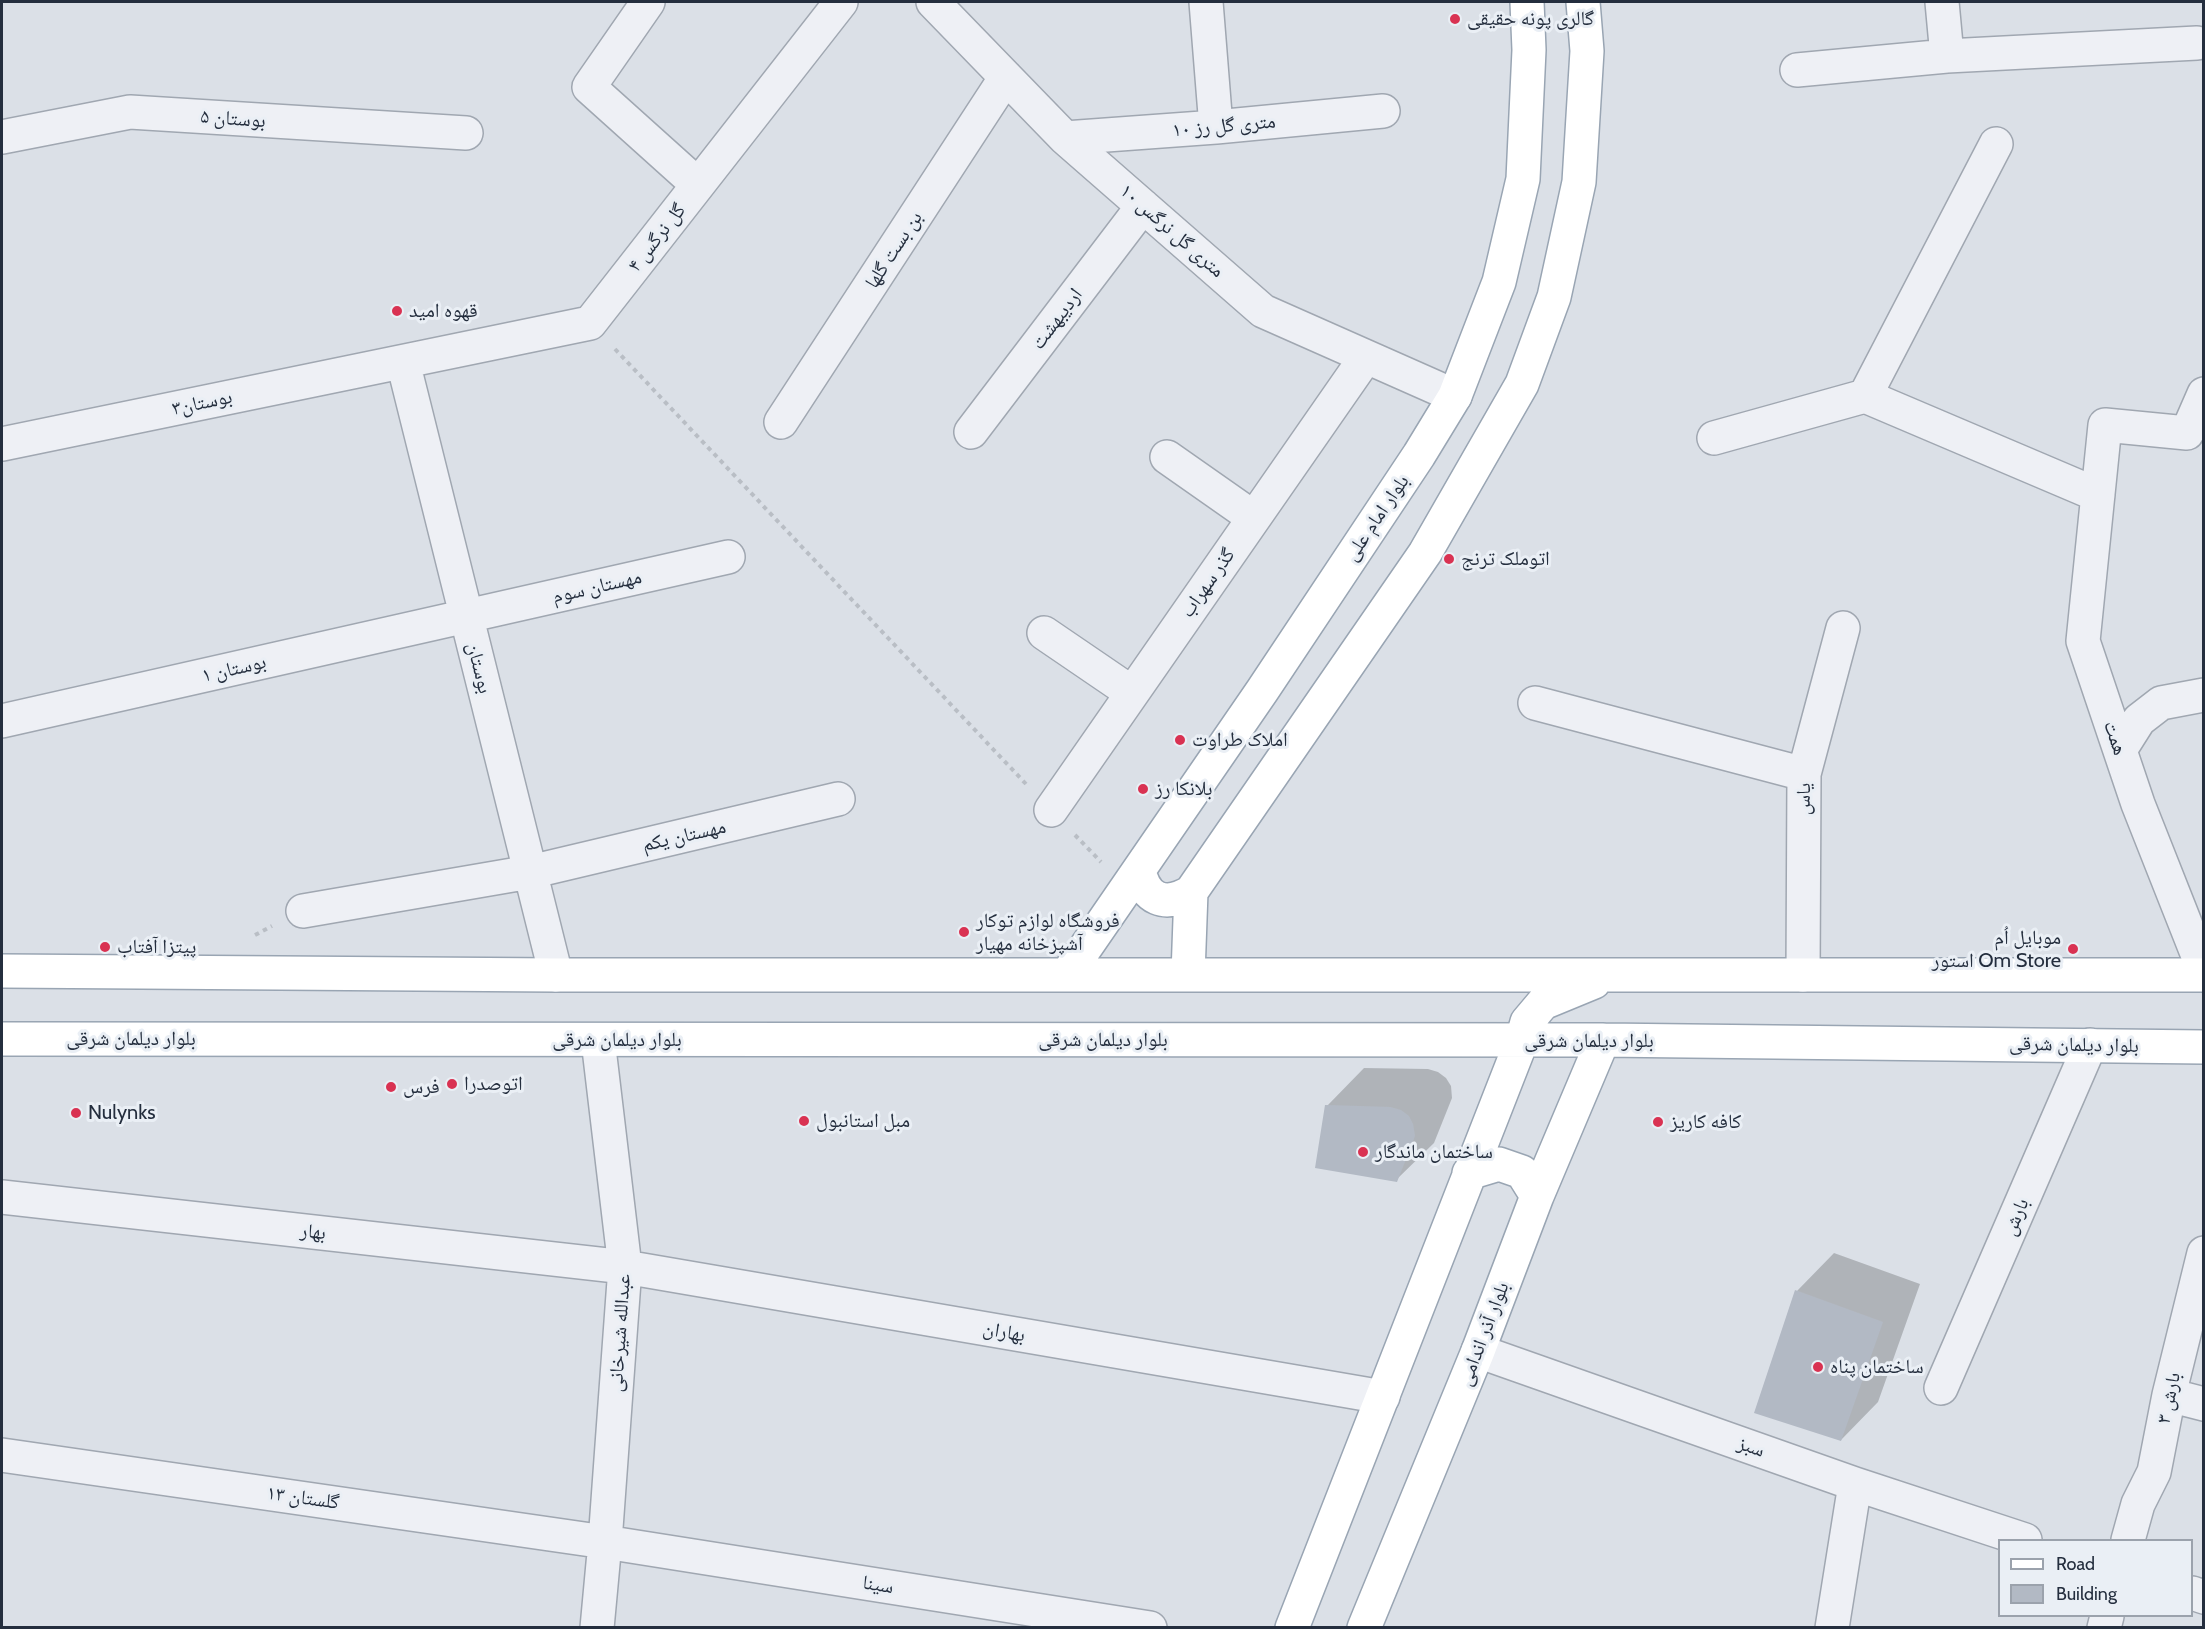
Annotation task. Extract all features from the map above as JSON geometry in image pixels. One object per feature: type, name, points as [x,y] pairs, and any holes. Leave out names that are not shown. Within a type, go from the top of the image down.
[{"type":"main road","name":"بلوار امام علی","points":[[1068,973],[1269,681],[1419,455],[1455,396],[1499,282],[1523,179],[1529,50],[1527,2]]},
{"type":"main road","points":[[1133,879],[1159,899],[1171,900],[1191,892],[1425,553],[1522,384],[1554,297],[1579,182],[1587,51],[1583,2]]},
{"type":"main road","points":[[1188,974],[1191,892]]},
{"type":"main road","points":[[2,971],[556,975],[2204,973]]},
{"type":"main road","points":[[1292,1628],[1522,1040],[1527,1022],[1543,1003],[1568,991],[1616,975]]},
{"type":"main road","name":"بلوار دیلمان شرقی","points":[[2,1039],[1603,1040],[2204,1047]]},
{"type":"main road","name":"بلوار آذر اندامی","points":[[1364,1628],[1478,1351],[1537,1196],[1603,1040]]},
{"type":"main road","points":[[1469,1173],[1499,1164],[1522,1172],[1537,1196]]},
{"type":"street","points":[[648,2],[589,87],[698,185]]},
{"type":"street","name":"گل نرگس ۴","points":[[590,323],[841,2]]},
{"type":"street","name":"۱۰ متری گل نرگس","points":[[933,2],[1065,138],[1263,311],[1455,396]]},
{"type":"street","points":[[1206,2],[1216,127]]},
{"type":"street","points":[[1942,2],[1947,56]]},
{"type":"street","points":[[1797,70],[1947,56],[2197,43]]},
{"type":"street","name":"بن بست گلها","points":[[781,422],[1006,77]]},
{"type":"street","name":"۱۰ متری گل رز","points":[[1065,138],[1216,127],[1383,111]]},
{"type":"street","name":"بوستان ۵","points":[[2,137],[130,112],[466,133]]},
{"type":"street","points":[[1865,396],[1996,144]]},
{"type":"street","name":"اردیبهشت","points":[[971,432],[1143,206]]},
{"type":"street","points":[[403,362],[590,323]]},
{"type":"street","name":"گذر سهراب","points":[[1051,810],[1366,357]]},
{"type":"street","name":"بوستان۳","points":[[2,444],[403,362]]},
{"type":"street","name":"بوستان","points":[[403,362],[556,975]]},
{"type":"street","name":"همت","points":[[2204,394],[2187,433],[2105,425],[2083,641],[2120,750],[2204,973]]},
{"type":"street","points":[[1714,438],[1865,396],[2098,495]]},
{"type":"street","points":[[1167,457],[1254,518]]},
{"type":"street","name":"مهستان سوم","points":[[466,616],[728,557]]},
{"type":"street","name":"بوستان ۱","points":[[2,721],[466,616]]},
{"type":"street","name":"یاس","points":[[1803,975],[1804,774],[1843,628]]},
{"type":"street","points":[[1044,633],[1132,693]]},
{"type":"street","points":[[2120,750],[2139,720],[2161,703],[2204,695]]},
{"type":"street","points":[[1535,703],[1804,774]]},
{"type":"street","name":"مهستان یکم","points":[[303,911],[530,872],[838,799]]},
{"type":"street","name":"عبدالله شیرخانی","points":[[597,1628],[625,1267],[598,1040]]},
{"type":"street","name":"بارش","points":[[1941,1388],[2090,1045]]},
{"type":"street","name":"بهار","points":[[2,1197],[625,1267]]},
{"type":"street","name":"بارش ۳","points":[[2128,1539],[2138,1504],[2154,1472],[2169,1395],[2204,1253]]},
{"type":"street","name":"بهاران","points":[[625,1267],[1383,1397]]},
{"type":"street","name":"سبز","points":[[1478,1351],[1855,1484],[2022,1539]]},
{"type":"street","points":[[2169,1395],[2204,1404]]},
{"type":"street","name":"گلستان ۱۳","points":[[2,1455],[605,1542]]},
{"type":"street","points":[[1832,1628],[1855,1484]]},
{"type":"street","name":"سینا","points":[[605,1542],[1150,1628]]},
{"type":"path","points":[[590,323],[1051,810],[1133,879]]},
{"type":"building","name":"ساختمان ماندگار","points":[[1325,1105],[1390,1107],[1401,1110],[1409,1116],[1415,1136],[1397,1182],[1315,1168]]},
{"type":"building","name":"ساختمان پناه","points":[[1795,1290],[1883,1322],[1841,1441],[1754,1413]]},
{"type":"place","name":"گالری پونه حقیقی","points":[[1455,19]]},
{"type":"place","name":"قهوه امید","points":[[397,311]]},
{"type":"place","name":"اتوملک ترنج","points":[[1449,559]]},
{"type":"place","name":"املاک طراوت","points":[[1180,740]]},
{"type":"place","name":"بلانکا رز","points":[[1143,789]]},
{"type":"place","name":"فروشگاه لوازم توکار آشپزخانه مهیار","points":[[964,932]]},
{"type":"place","name":"پیتزا آفتاب","points":[[105,947]]},
{"type":"place","name":"موبایل اُم استور Om Store","points":[[2073,949]]},
{"type":"place","name":"اتوصدرا","points":[[452,1084]]},
{"type":"place","name":"فرس","points":[[391,1087]]},
{"type":"place","name":"Nulynks","points":[[76,1113]]},
{"type":"place","name":"مبل استانبول","points":[[804,1121]]},
{"type":"place","name":"کافه کاریز","points":[[1658,1122]]},
{"type":"place","name":"ساختمان ماندگار","points":[[1363,1152]]},
{"type":"place","name":"ساختمان پناه","points":[[1818,1367]]}]
